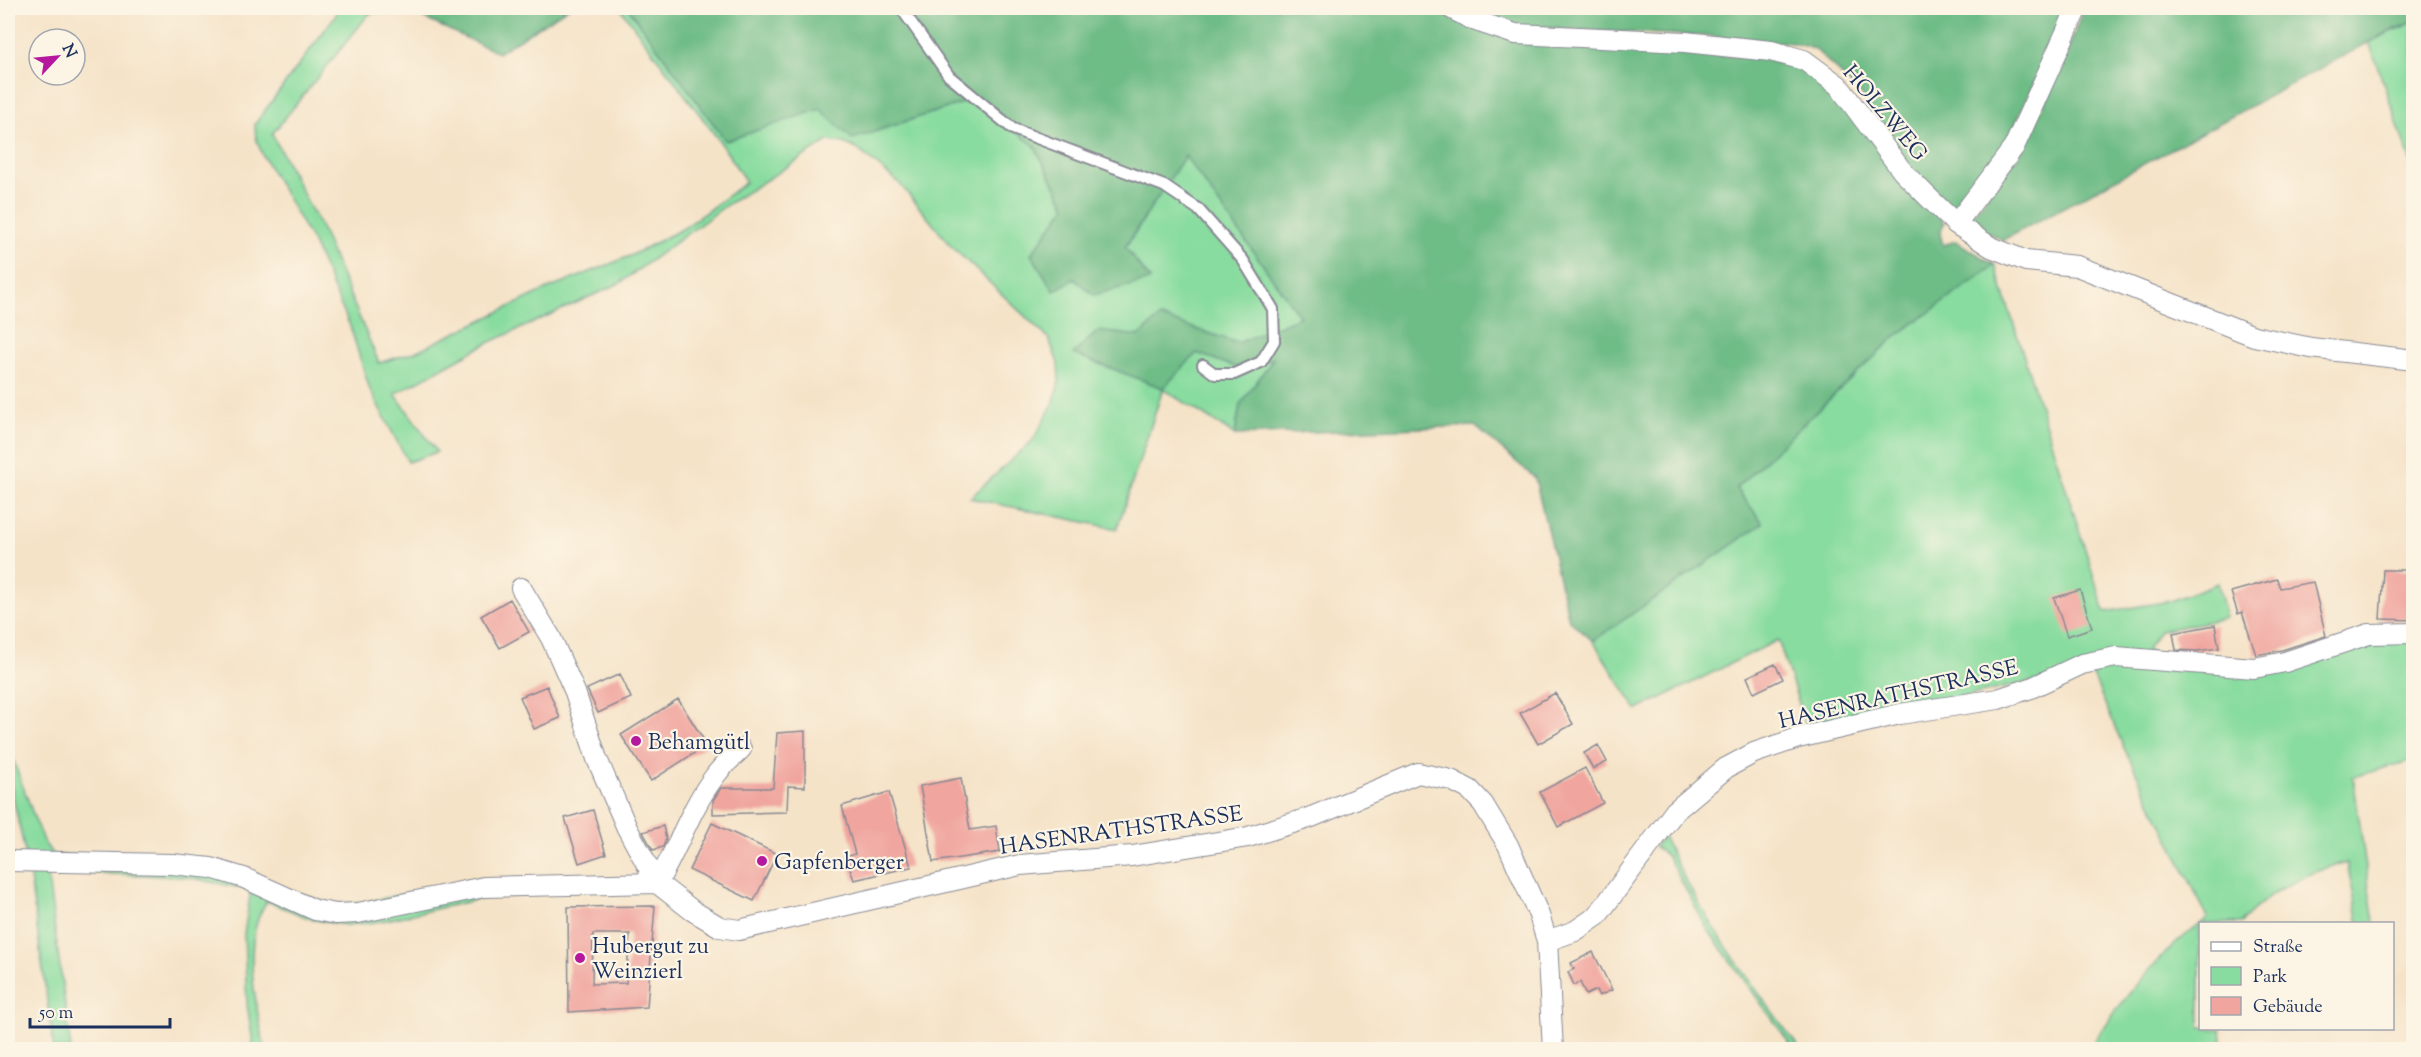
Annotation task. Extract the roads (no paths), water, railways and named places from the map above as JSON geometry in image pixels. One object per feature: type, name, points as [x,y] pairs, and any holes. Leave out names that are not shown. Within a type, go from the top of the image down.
[{"type":"street","name":"HOLZWEG","points":[[1450,8],[1473,20],[1515,34],[1685,42],[1771,51],[1804,60],[1838,85],[1903,172],[1956,224]]},
{"type":"street","points":[[2077,8],[2014,147],[1983,192],[1956,224],[1992,247],[2026,261],[2077,266],[2254,336],[2311,348],[2414,360]]},
{"type":"street","name":"HASENRATHSTRASSE","points":[[520,588],[551,638],[575,692],[597,759],[627,828],[657,883],[720,927],[739,930],[1020,865],[1132,856],[1248,837],[1310,818],[1418,773],[1451,780],[1470,790],[1483,804],[1508,845],[1539,915],[1547,941],[1575,932],[1598,915],[1675,811],[1726,768],[1754,753],[1798,738],[1900,714],[1998,699],[2031,688],[2082,664],[2116,657],[2254,668],[2284,662],[2369,634],[2414,633]]},
{"type":"street","points":[[8,861],[128,862],[211,868],[244,878],[315,910],[336,914],[358,913],[484,887],[657,883],[673,857],[694,810],[714,776],[741,749]]},
{"type":"street","points":[[1547,941],[1554,1050]]},
{"type":"lane","points":[[901,8],[949,76],[1013,129],[1164,186],[1198,209],[1243,260],[1274,309],[1274,341],[1261,362],[1234,374],[1215,374],[1203,365]]},
{"type":"place","name":"Behamgütl","points":[[636,741]]},
{"type":"place","name":"Gapfenberger","points":[[762,861]]},
{"type":"place","name":"Hubergut zu Weinzierl","points":[[580,958]]}]
